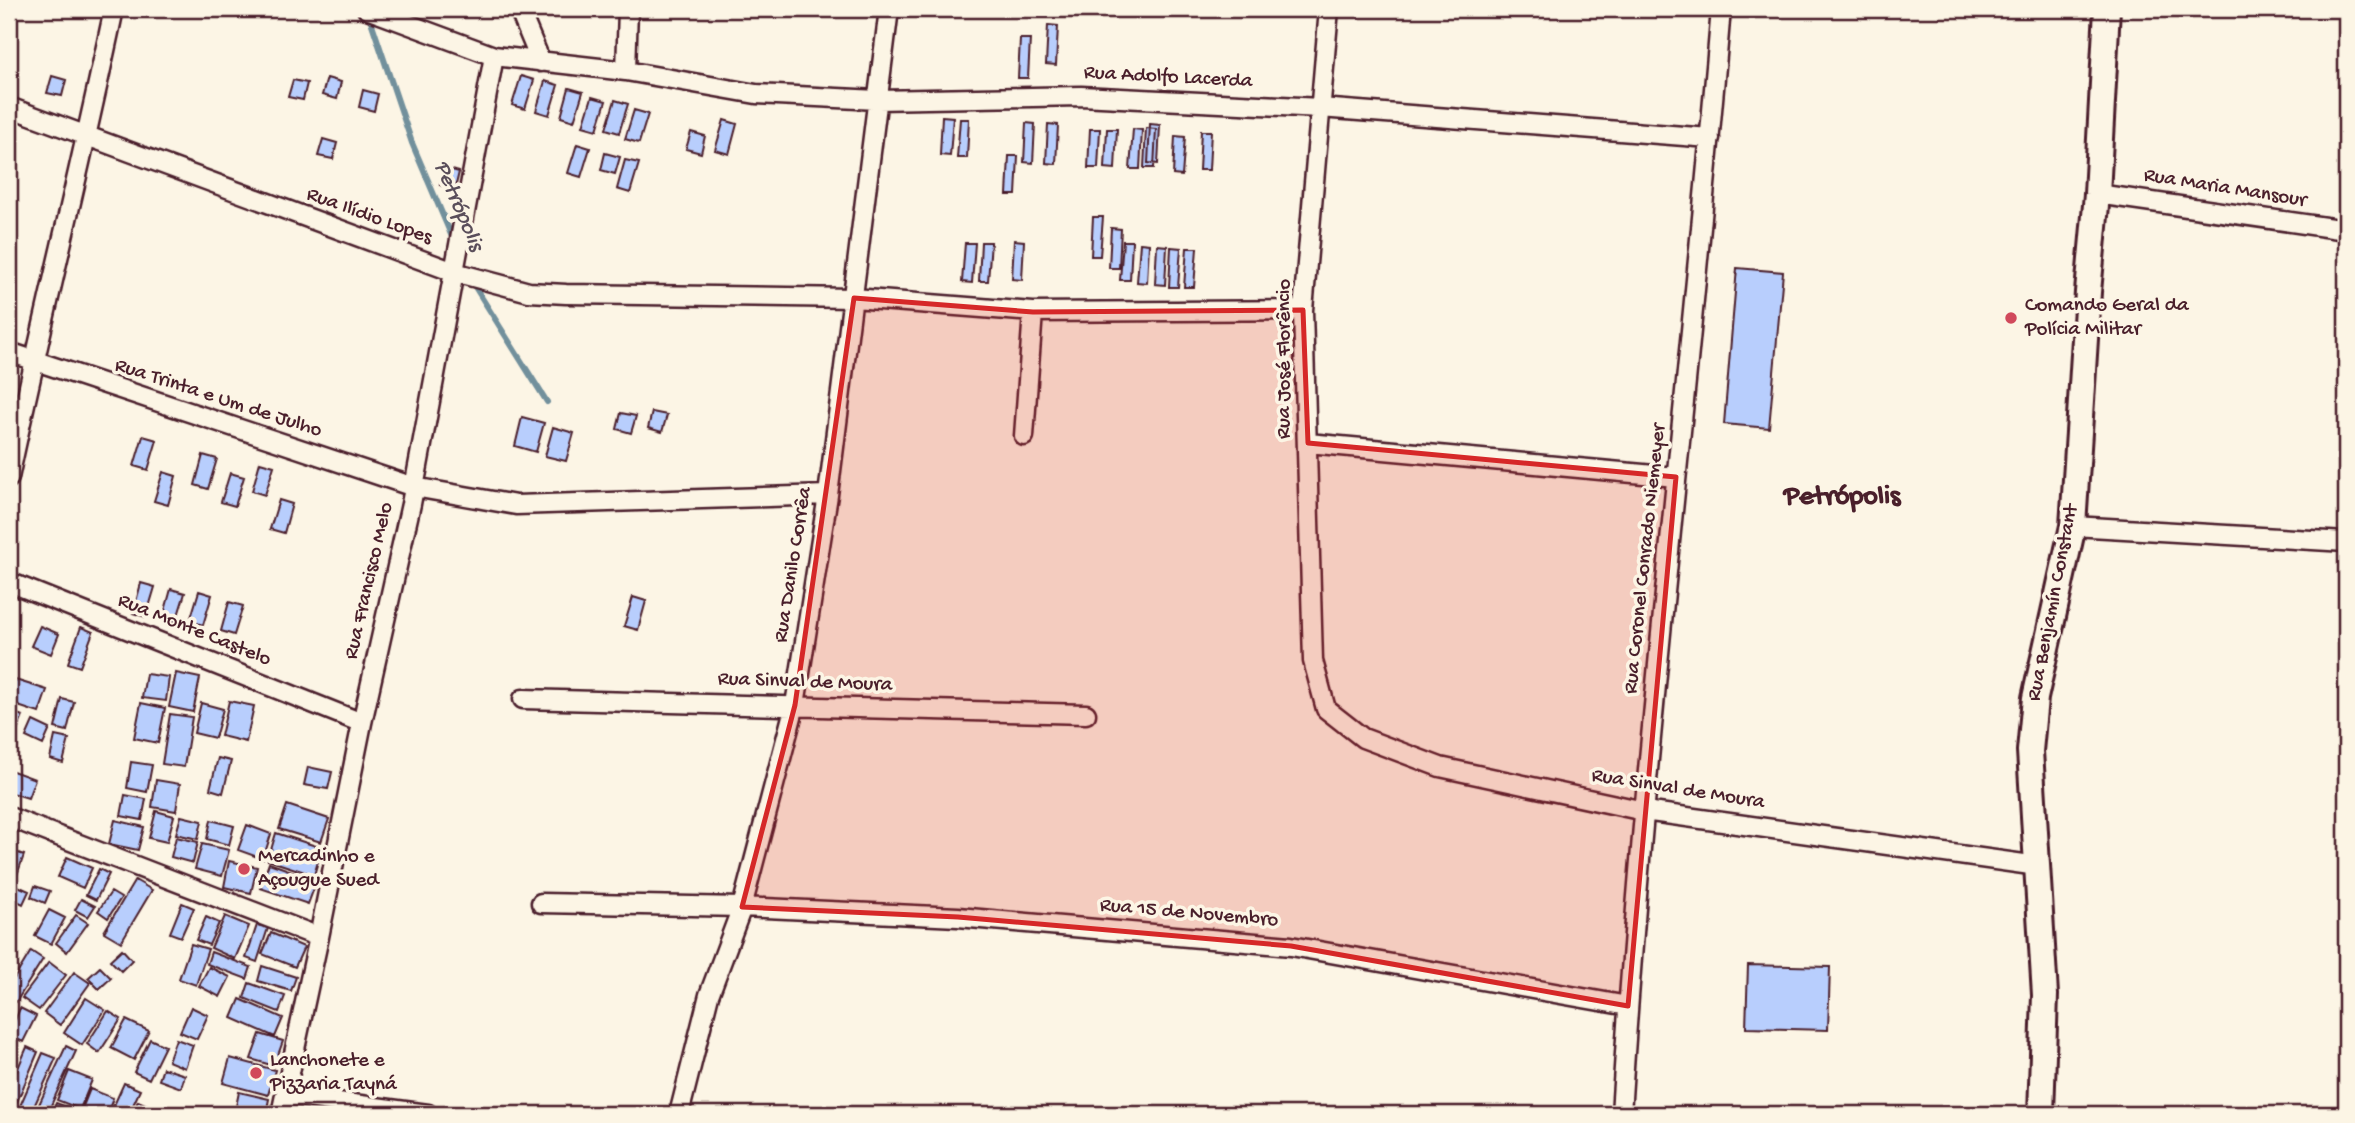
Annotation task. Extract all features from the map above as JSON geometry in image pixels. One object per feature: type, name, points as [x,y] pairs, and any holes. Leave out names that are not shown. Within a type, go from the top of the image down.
[{"type":"street","points":[[9,478],[114,9]]},
{"type":"street","points":[[367,9],[494,56]]},
{"type":"street","points":[[519,9],[541,62]]},
{"type":"street","points":[[626,71],[628,9]]},
{"type":"street","name":"Rua Danilo Corrêa","points":[[679,1114],[709,995],[742,907],[795,705],[855,298],[889,9]]},
{"type":"street","name":"Rua José Florêncio","points":[[1326,709],[1313,661],[1304,310],[1329,9]]},
{"type":"street","name":"Rua Coronel Conrado Niemeyer","points":[[1621,1114],[1644,811],[1721,9]]},
{"type":"street","name":"Rua Benjamín Constant","points":[[2041,1114],[2045,995],[2030,751],[2033,712],[2073,526],[2108,9]]},
{"type":"street","name":"Rua Adolfo Lacerda","points":[[494,56],[626,71],[756,94],[878,100],[1082,96],[1320,108],[1710,138]]},
{"type":"street","name":"Rua Francisco Melo","points":[[281,1114],[414,487],[494,56]]},
{"type":"street","name":"Rua Ilídio Lopes","points":[[9,107],[454,272],[528,292],[855,298],[1033,312],[1304,310]]},
{"type":"street","name":"Rua Maria Mansour","points":[[2097,194],[2346,230]]},
{"type":"street","points":[[1024,436],[1033,312]]},
{"type":"street","name":"Rua Trinta e Um de Julho","points":[[9,352],[414,487],[516,505],[828,495]]},
{"type":"street","points":[[1308,443],[1676,477]]},
{"type":"street","points":[[2073,526],[2346,542]]},
{"type":"street","name":"Rua Monte Castelo","points":[[9,582],[362,723]]},
{"type":"street","name":"Rua Sinval de Moura","points":[[523,699],[1086,715]]},
{"type":"street","name":"Rua Sinval de Moura","points":[[1326,709],[1363,738],[1440,767],[1644,811],[2038,866]]},
{"type":"street","points":[[9,817],[319,937]]},
{"type":"street","name":"Rua 15 de Novembro","points":[[541,903],[742,907],[958,916],[1291,946],[1628,1006]]},
{"type":"street","points":[[285,1095],[428,1114]]},
{"type":"highlighted area","points":[[854,298],[1033,312],[1303,310],[1308,443],[1676,477],[1628,1006],[1291,946],[958,917],[742,907],[795,705]]},
{"type":"building","points":[[1048,25],[1058,26],[1056,65],[1046,64]]},
{"type":"building","points":[[1020,39],[1030,39],[1028,78],[1018,78]]},
{"type":"building","points":[[52,76],[66,80],[62,96],[47,93]]},
{"type":"building","points":[[521,76],[534,80],[525,109],[512,105]]},
{"type":"building","points":[[327,78],[341,82],[337,99],[322,95]]},
{"type":"building","points":[[293,80],[307,83],[303,100],[288,97]]},
{"type":"building","points":[[545,81],[558,85],[549,115],[536,111]]},
{"type":"building","points":[[569,88],[583,92],[574,121],[561,117]]},
{"type":"building","points":[[363,90],[378,94],[374,111],[359,107]]},
{"type":"building","points":[[592,97],[606,101],[597,130],[583,126]]},
{"type":"building","points":[[615,100],[628,104],[619,133],[606,129]]},
{"type":"building","points":[[634,110],[648,114],[639,143],[625,139]]},
{"type":"building","points":[[942,116],[953,117],[950,156],[940,155]]},
{"type":"building","points":[[960,119],[969,119],[967,158],[957,158]]},
{"type":"building","points":[[724,120],[737,124],[729,154],[715,150]]},
{"type":"building","points":[[1026,123],[1035,124],[1033,163],[1024,162]]},
{"type":"building","points":[[1048,124],[1058,125],[1056,164],[1046,163]]},
{"type":"building","points":[[1150,124],[1160,125],[1158,164],[1148,163]]},
{"type":"building","points":[[1146,128],[1156,129],[1154,168],[1144,168]]},
{"type":"building","points":[[1090,129],[1100,129],[1098,168],[1088,168]]},
{"type":"building","points":[[1107,129],[1117,129],[1115,169],[1105,168]]},
{"type":"building","points":[[1133,129],[1142,130],[1140,169],[1130,169]]},
{"type":"building","points":[[1201,131],[1211,131],[1209,170],[1199,170]]},
{"type":"building","points":[[691,132],[705,136],[701,153],[686,149]]},
{"type":"building","points":[[1175,136],[1185,137],[1182,176],[1173,175]]},
{"type":"building","points":[[323,139],[337,143],[333,159],[318,156]]},
{"type":"building","points":[[577,144],[590,148],[581,177],[568,173]]},
{"type":"building","points":[[605,153],[620,157],[615,174],[601,170]]},
{"type":"building","points":[[1009,156],[1018,156],[1016,195],[1007,195]]},
{"type":"building","points":[[625,160],[639,163],[630,193],[617,189]]},
{"type":"building","points":[[445,168],[459,172],[455,189],[440,185]]},
{"type":"building","points":[[1093,217],[1103,217],[1100,256],[1091,256]]},
{"type":"building","points":[[1111,228],[1121,229],[1119,268],[1109,268]]},
{"type":"building","points":[[1014,240],[1024,241],[1022,280],[1012,279]]},
{"type":"building","points":[[1123,241],[1132,241],[1130,280],[1120,280]]},
{"type":"building","points":[[981,242],[991,242],[988,281],[979,281]]},
{"type":"building","points":[[965,243],[975,243],[972,283],[962,282]]},
{"type":"building","points":[[1140,243],[1149,244],[1147,283],[1137,282]]},
{"type":"building","points":[[1157,245],[1167,246],[1165,285],[1155,284]]},
{"type":"building","points":[[1171,247],[1181,248],[1178,287],[1169,287]]},
{"type":"building","points":[[1187,248],[1197,248],[1194,287],[1184,287]]},
{"type":"building","points":[[1737,268],[1783,272],[1769,428],[1724,424]]},
{"type":"building","points":[[652,412],[667,415],[662,432],[648,428]]},
{"type":"building","points":[[621,413],[636,416],[631,433],[617,429]]},
{"type":"building","points":[[522,417],[544,423],[536,452],[515,446]]},
{"type":"building","points":[[553,427],[574,433],[566,461],[545,456]]},
{"type":"building","points":[[143,436],[157,440],[148,470],[134,466]]},
{"type":"building","points":[[203,455],[217,459],[208,489],[195,485]]},
{"type":"building","points":[[260,462],[274,466],[265,495],[252,491]]},
{"type":"building","points":[[163,472],[176,476],[168,505],[154,501]]},
{"type":"building","points":[[230,473],[244,477],[235,506],[221,502]]},
{"type":"building","points":[[279,500],[292,504],[284,533],[270,529]]},
{"type":"building","points":[[141,583],[155,587],[146,617],[133,613]]},
{"type":"building","points":[[171,589],[185,593],[176,622],[163,618]]},
{"type":"building","points":[[199,591],[212,595],[203,625],[190,621]]},
{"type":"building","points":[[633,597],[646,601],[638,630],[624,626]]},
{"type":"building","points":[[229,602],[243,606],[234,635],[221,631]]},
{"type":"building","points":[[40,626],[59,634],[51,654],[31,646]]},
{"type":"building","points":[[81,627],[93,632],[80,667],[68,663]]},
{"type":"building","points":[[176,673],[200,678],[193,712],[169,707]]},
{"type":"building","points":[[146,674],[169,677],[166,701],[142,698]]},
{"type":"building","points":[[9,678],[47,690],[39,713],[9,703]]},
{"type":"building","points":[[62,699],[74,702],[67,731],[55,728]]},
{"type":"building","points":[[229,701],[254,706],[246,742],[221,736]]},
{"type":"building","points":[[141,703],[165,708],[158,743],[134,738]]},
{"type":"building","points":[[201,703],[223,709],[215,738],[194,733]]},
{"type":"building","points":[[9,711],[23,716],[14,739],[9,737]]},
{"type":"building","points":[[170,714],[192,717],[184,767],[162,764]]},
{"type":"building","points":[[33,721],[50,729],[43,745],[26,737]]},
{"type":"building","points":[[55,736],[69,739],[63,763],[50,759]]},
{"type":"building","points":[[218,758],[231,761],[223,793],[210,789]]},
{"type":"building","points":[[131,762],[152,765],[147,792],[127,788]]},
{"type":"building","points":[[308,767],[332,772],[328,789],[304,785]]},
{"type":"building","points":[[10,770],[35,779],[28,798],[9,792]]},
{"type":"building","points":[[156,780],[180,784],[176,811],[152,807]]},
{"type":"building","points":[[125,795],[146,799],[142,820],[121,816]]},
{"type":"building","points":[[287,805],[329,819],[321,842],[279,829]]},
{"type":"building","points":[[156,811],[174,816],[167,842],[149,838]]},
{"type":"building","points":[[181,816],[202,821],[198,839],[176,834]]},
{"type":"building","points":[[115,820],[144,827],[138,850],[109,844]]},
{"type":"building","points":[[211,820],[234,826],[229,845],[207,839]]},
{"type":"building","points":[[247,825],[271,834],[263,859],[238,850]]},
{"type":"building","points":[[276,833],[322,848],[314,875],[268,860]]},
{"type":"building","points":[[176,837],[198,842],[193,863],[171,857]]},
{"type":"building","points":[[202,844],[229,850],[222,876],[195,869]]},
{"type":"building","points":[[9,850],[24,855],[17,875],[9,872]]},
{"type":"building","points":[[67,857],[92,868],[83,888],[58,877]]},
{"type":"building","points":[[229,861],[257,867],[251,893],[224,887]]},
{"type":"building","points":[[269,863],[317,880],[308,904],[260,888]]},
{"type":"building","points":[[99,869],[109,874],[96,900],[86,895]]},
{"type":"building","points":[[135,880],[152,890],[121,942],[104,932]]},
{"type":"building","points":[[9,882],[29,891],[23,904],[9,897]]},
{"type":"building","points":[[35,886],[50,891],[45,903],[31,897]]},
{"type":"building","points":[[111,892],[121,898],[108,918],[98,911]]},
{"type":"building","points":[[81,899],[95,906],[88,917],[75,910]]},
{"type":"building","points":[[182,903],[194,908],[181,937],[170,933]]},
{"type":"building","points":[[49,910],[65,918],[51,944],[35,936]]},
{"type":"building","points":[[76,915],[88,923],[67,952],[56,943]]},
{"type":"building","points":[[225,916],[249,926],[235,959],[211,948]]},
{"type":"building","points":[[206,917],[219,923],[209,945],[196,940]]},
{"type":"building","points":[[257,925],[268,928],[257,962],[246,958]]},
{"type":"building","points":[[271,933],[304,947],[295,967],[262,954]]},
{"type":"building","points":[[191,944],[208,949],[196,985],[179,979]]},
{"type":"building","points":[[122,949],[132,960],[121,971],[110,960]]},
{"type":"building","points":[[31,951],[43,959],[16,1002],[9,998],[9,987]]},
{"type":"building","points":[[211,952],[251,967],[247,979],[207,964]]},
{"type":"building","points":[[49,962],[66,975],[39,1010],[22,998]]},
{"type":"building","points":[[1748,965],[1830,967],[1828,1030],[1746,1028]]},
{"type":"building","points":[[262,966],[296,977],[291,991],[258,981]]},
{"type":"building","points":[[100,967],[111,978],[99,989],[88,978]]},
{"type":"building","points":[[209,967],[230,977],[220,997],[199,986]]},
{"type":"building","points":[[74,972],[90,983],[60,1025],[44,1013]]},
{"type":"building","points":[[249,983],[285,996],[279,1012],[244,998]]},
{"type":"building","points":[[86,998],[105,1010],[82,1045],[64,1033]]},
{"type":"building","points":[[240,999],[283,1018],[275,1037],[232,1018]]},
{"type":"building","points":[[191,1007],[208,1015],[197,1039],[180,1032]]},
{"type":"building","points":[[20,1008],[36,1016],[23,1042],[9,1035]]},
{"type":"building","points":[[108,1011],[121,1019],[99,1053],[87,1044]]},
{"type":"building","points":[[126,1020],[149,1031],[134,1060],[111,1048]]},
{"type":"building","points":[[260,1034],[283,1041],[274,1066],[251,1059]]},
{"type":"building","points":[[150,1039],[165,1046],[149,1079],[134,1072]]},
{"type":"building","points":[[176,1039],[193,1045],[185,1068],[168,1061]]},
{"type":"building","points":[[66,1046],[76,1051],[47,1114],[43,1114],[36,1111]]},
{"type":"building","points":[[27,1047],[38,1052],[17,1102],[9,1098],[9,1089]]},
{"type":"building","points":[[43,1053],[56,1058],[32,1111],[20,1106]]},
{"type":"building","points":[[230,1058],[275,1070],[268,1095],[223,1083]]},
{"type":"building","points":[[163,1068],[185,1075],[181,1088],[159,1080]]},
{"type":"building","points":[[69,1071],[92,1080],[80,1109],[57,1100]]},
{"type":"building","points":[[124,1083],[140,1090],[129,1114],[110,1114]]},
{"type":"building","points":[[90,1089],[113,1098],[107,1114],[80,1114]]},
{"type":"building","points":[[239,1092],[269,1099],[266,1114],[235,1111]]},
{"type":"building","points":[[138,1101],[152,1107],[149,1114],[132,1114]]},
{"type":"building","points":[[56,1103],[77,1111],[76,1114],[52,1114]]},
{"type":"waterway","name":"Petrópolis","points":[[368,12],[412,143],[455,244]]},
{"type":"waterway","name":"Petrópolis","points":[[470,279],[547,402]]},
{"type":"place","name":"Comando Geral da Polícia Militar","points":[[2011,318]]},
{"type":"place","name":"Mercadinho e Açougue Sued","points":[[244,869]]},
{"type":"place","name":"Lanchonete e Pizzaria Tayná","points":[[256,1073]]},
{"type":"district","name":"Petrópolis","points":[[1842,497]]}]
